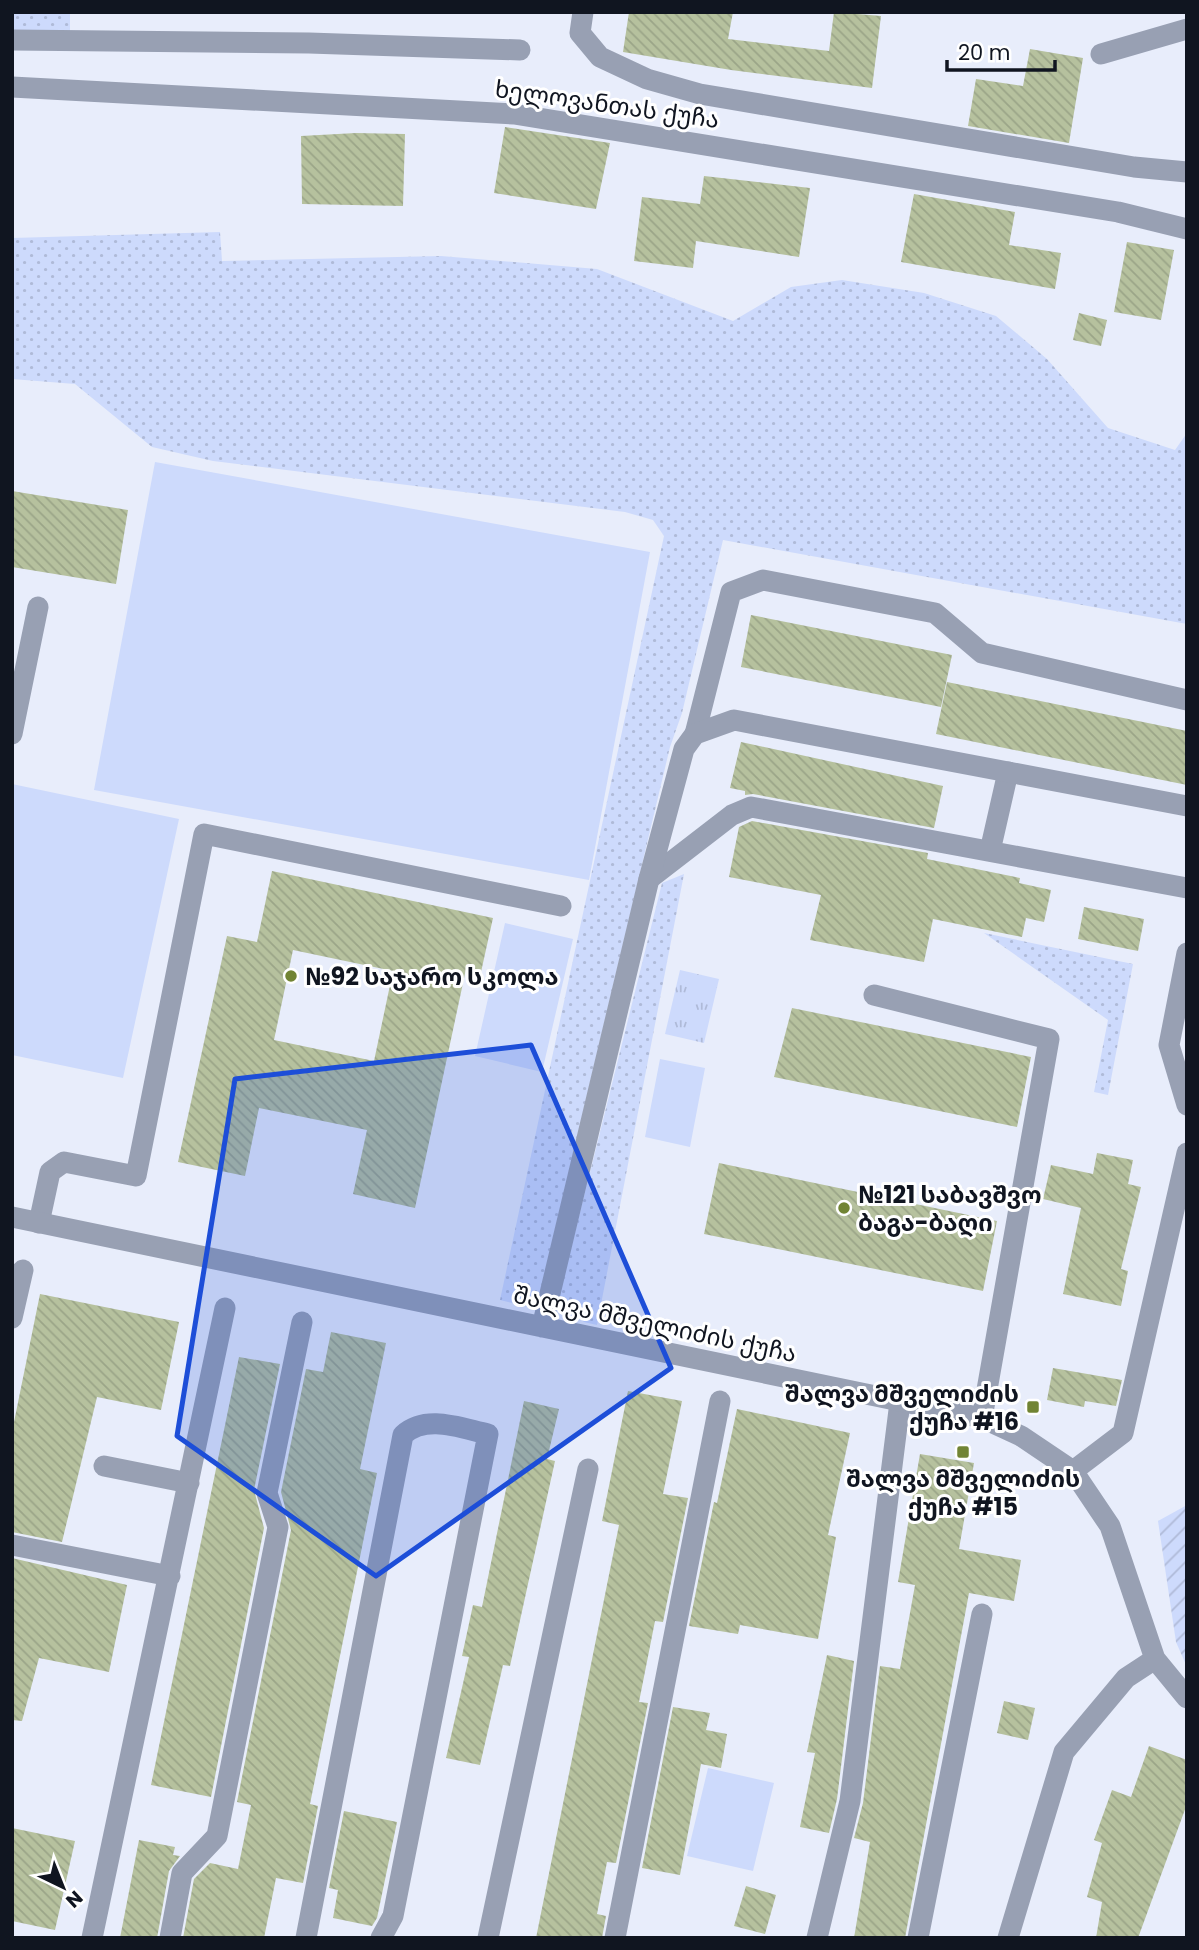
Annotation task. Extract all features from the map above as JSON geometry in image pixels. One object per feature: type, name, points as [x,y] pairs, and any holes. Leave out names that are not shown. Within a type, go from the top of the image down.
[{"type":"street","points":[[583,12],[580,33],[600,57],[647,79],[701,94],[1134,167],[1187,172]]},
{"type":"street","points":[[1101,54],[1187,29]]},
{"type":"street","points":[[12,40],[309,43],[520,50]]},
{"type":"street","name":"ხელოვანთას ქუჩა","points":[[12,87],[514,114],[1118,212],[1187,229]]},
{"type":"street","points":[[542,1327],[649,879],[684,749],[695,734],[732,592],[763,580],[935,613],[982,653],[1187,700]]},
{"type":"street","points":[[12,734],[38,607]]},
{"type":"street","points":[[695,734],[734,720],[1187,806]]},
{"type":"street","points":[[990,851],[1008,772]]},
{"type":"street","points":[[649,879],[732,815],[751,807],[1187,888]]},
{"type":"street","points":[[40,1223],[50,1172],[64,1162],[136,1176],[204,834],[561,906]]},
{"type":"street","points":[[1187,953],[1169,1045],[1187,1105]]},
{"type":"street","points":[[874,995],[1049,1039],[982,1418]]},
{"type":"street","points":[[1073,1471],[1123,1433],[1187,1153]]},
{"type":"street","name":"შალვა მშველიძის ქუჩა","points":[[12,1217],[982,1418],[1021,1436],[1073,1471],[1110,1526],[1155,1659]]},
{"type":"street","points":[[12,1318],[23,1270]]},
{"type":"street","points":[[92,1938],[225,1308]]},
{"type":"street","points":[[170,1938],[182,1873],[217,1836],[278,1527],[267,1493],[302,1322]]},
{"type":"street","points":[[615,1938],[720,1401]]},
{"type":"street","points":[[817,1938],[850,1801],[900,1402]]},
{"type":"street","points":[[306,1938],[403,1435],[413,1427],[429,1422],[488,1434],[393,1916],[381,1938]]},
{"type":"street","points":[[104,1466],[189,1483]]},
{"type":"street","points":[[488,1938],[588,1469]]},
{"type":"street","points":[[12,1545],[170,1576]]},
{"type":"street","points":[[918,1938],[982,1614]]},
{"type":"street","points":[[1008,1938],[1064,1752],[1126,1678],[1155,1659],[1187,1698]]},
{"type":"highlighted area","points":[[531,1045],[671,1368],[376,1576],[177,1436],[235,1079]]},
{"type":"green space","points":[[12,12],[70,12],[70,33],[12,35]]},
{"type":"green space","points":[[220,232],[222,261],[441,256],[597,269],[733,321],[791,287],[842,280],[924,293],[996,316],[1047,359],[1108,428],[1175,450],[1187,433],[1187,624],[723,540],[682,713],[670,747],[536,1309],[500,1300],[664,536],[653,520],[625,512],[213,461],[152,447],[75,384],[12,379],[12,238]]},
{"type":"green space","points":[[155,462],[650,552],[589,880],[94,790]]},
{"type":"green space","points":[[12,784],[179,819],[123,1078],[12,1055]]},
{"type":"green space","points":[[684,874],[597,1325],[584,1322],[558,1301],[662,883]]},
{"type":"green space","points":[[505,923],[573,939],[542,1072],[475,1056]]},
{"type":"green space","points":[[984,933],[1133,964],[1108,1095],[1094,1092],[1108,1020]]},
{"type":"green space","points":[[680,970],[719,979],[704,1043],[665,1034]]},
{"type":"green space","points":[[660,1059],[705,1068],[690,1147],[645,1137]]},
{"type":"green space","points":[[1187,1505],[1187,1667],[1176,1642],[1158,1521]]},
{"type":"green space","points":[[708,1768],[774,1783],[753,1871],[687,1856]]},
{"type":"building","points":[[629,12],[733,12],[728,39],[829,51],[834,12],[881,16],[872,88],[731,70],[623,52]]},
{"type":"building","points":[[1030,49],[1083,58],[1069,143],[968,126],[976,79],[1023,86]]},
{"type":"building","points":[[505,127],[610,143],[596,209],[494,193]]},
{"type":"building","points":[[405,134],[403,206],[302,204],[301,136]]},
{"type":"building","points":[[704,176],[810,188],[799,257],[696,241],[693,268],[634,261],[642,197],[700,204]]},
{"type":"building","points":[[914,194],[1015,212],[1009,245],[1061,253],[1055,289],[901,262]]},
{"type":"building","points":[[1127,242],[1174,250],[1161,320],[1114,312]]},
{"type":"building","points":[[1079,313],[1107,320],[1101,346],[1073,340]]},
{"type":"building","points":[[12,491],[128,510],[116,584],[12,567]]},
{"type":"building","points":[[751,615],[952,655],[941,707],[741,667]]},
{"type":"building","points":[[947,682],[1187,731],[1187,785],[936,734]]},
{"type":"building","points":[[741,742],[943,786],[934,828],[753,794],[745,795],[745,791],[730,788]]},
{"type":"building","points":[[752,821],[928,853],[927,859],[1020,878],[1019,883],[1051,890],[1044,922],[1026,918],[1022,937],[933,919],[924,962],[810,940],[821,895],[729,877],[739,827]]},
{"type":"building","points":[[272,871],[493,918],[481,972],[466,969],[415,1208],[353,1194],[367,1130],[259,1108],[245,1176],[178,1162],[227,936],[257,942]],"holes":[[[293,950],[393,971],[374,1061],[274,1040]]]},
{"type":"building","points":[[1084,907],[1144,919],[1138,951],[1078,939]]},
{"type":"building","points":[[792,1008],[1031,1057],[1017,1127],[774,1077]]},
{"type":"building","points":[[1097,1153],[1133,1160],[1128,1184],[1141,1187],[1121,1269],[1128,1271],[1121,1306],[1063,1294],[1081,1208],[1043,1199],[1051,1165],[1093,1174]]},
{"type":"building","points":[[719,1163],[997,1221],[983,1291],[704,1234]]},
{"type":"building","points":[[40,1294],[179,1322],[161,1410],[97,1397],[62,1542],[12,1532],[12,1432]]},
{"type":"building","points":[[331,1332],[386,1343],[360,1469],[377,1473],[310,1804],[318,1806],[303,1883],[276,1878],[264,1938],[183,1938],[194,1879],[210,1863],[238,1869],[251,1805],[237,1802],[291,1530],[281,1492],[306,1369],[323,1372]]},
{"type":"building","points":[[239,1357],[280,1364],[254,1490],[264,1528],[211,1797],[151,1785]]},
{"type":"building","points":[[1053,1368],[1122,1380],[1116,1406],[1085,1401],[1084,1407],[1047,1400]]},
{"type":"building","points":[[628,1391],[682,1401],[663,1494],[688,1498],[663,1622],[655,1621],[639,1702],[648,1703],[616,1863],[607,1862],[597,1914],[606,1916],[602,1938],[536,1938],[619,1525],[602,1521]]},
{"type":"building","points":[[524,1401],[559,1409],[547,1459],[555,1461],[510,1666],[503,1665],[480,1765],[446,1758],[469,1657],[462,1656],[473,1605],[482,1607]]},
{"type":"building","points":[[737,1409],[850,1433],[828,1535],[836,1537],[818,1639],[740,1625],[738,1634],[689,1626],[714,1502],[717,1503]]},
{"type":"building","points":[[920,1454],[974,1463],[959,1549],[1021,1560],[1014,1601],[969,1593],[905,1938],[854,1938],[870,1842],[854,1838],[863,1803],[880,1666],[900,1669],[915,1585],[898,1582]]},
{"type":"building","points":[[12,1558],[127,1585],[109,1672],[39,1658],[22,1721],[12,1720]]},
{"type":"building","points":[[827,1655],[854,1661],[837,1799],[829,1833],[800,1827],[815,1753],[807,1752]]},
{"type":"building","points":[[1004,1701],[1035,1708],[1028,1740],[997,1733]]},
{"type":"building","points":[[673,1707],[710,1713],[706,1730],[727,1734],[721,1768],[701,1764],[680,1875],[642,1868]]},
{"type":"building","points":[[1149,1746],[1187,1760],[1187,1804],[1138,1938],[1096,1938],[1102,1902],[1087,1897],[1102,1843],[1094,1840],[1112,1790],[1131,1797]]},
{"type":"building","points":[[344,1811],[397,1822],[377,1918],[372,1926],[333,1918],[338,1890],[329,1888]]},
{"type":"building","points":[[12,1828],[75,1841],[55,1930],[12,1921]]},
{"type":"building","points":[[139,1840],[175,1847],[173,1855],[180,1856],[169,1871],[157,1938],[120,1938]]},
{"type":"building","points":[[746,1886],[776,1895],[765,1934],[734,1926]]},
{"type":"place","name":"№92 საჯარო სკოლა","points":[[291,976]]},
{"type":"place","name":"№121 საბავშვო ბაგა-ბაღი","points":[[844,1208]]},
{"type":"place","name":"შალვა მშველიძის ქუჩა #16","points":[[1033,1407]]},
{"type":"place","name":"შალვა მშველიძის ქუჩა #15","points":[[963,1452]]}]
